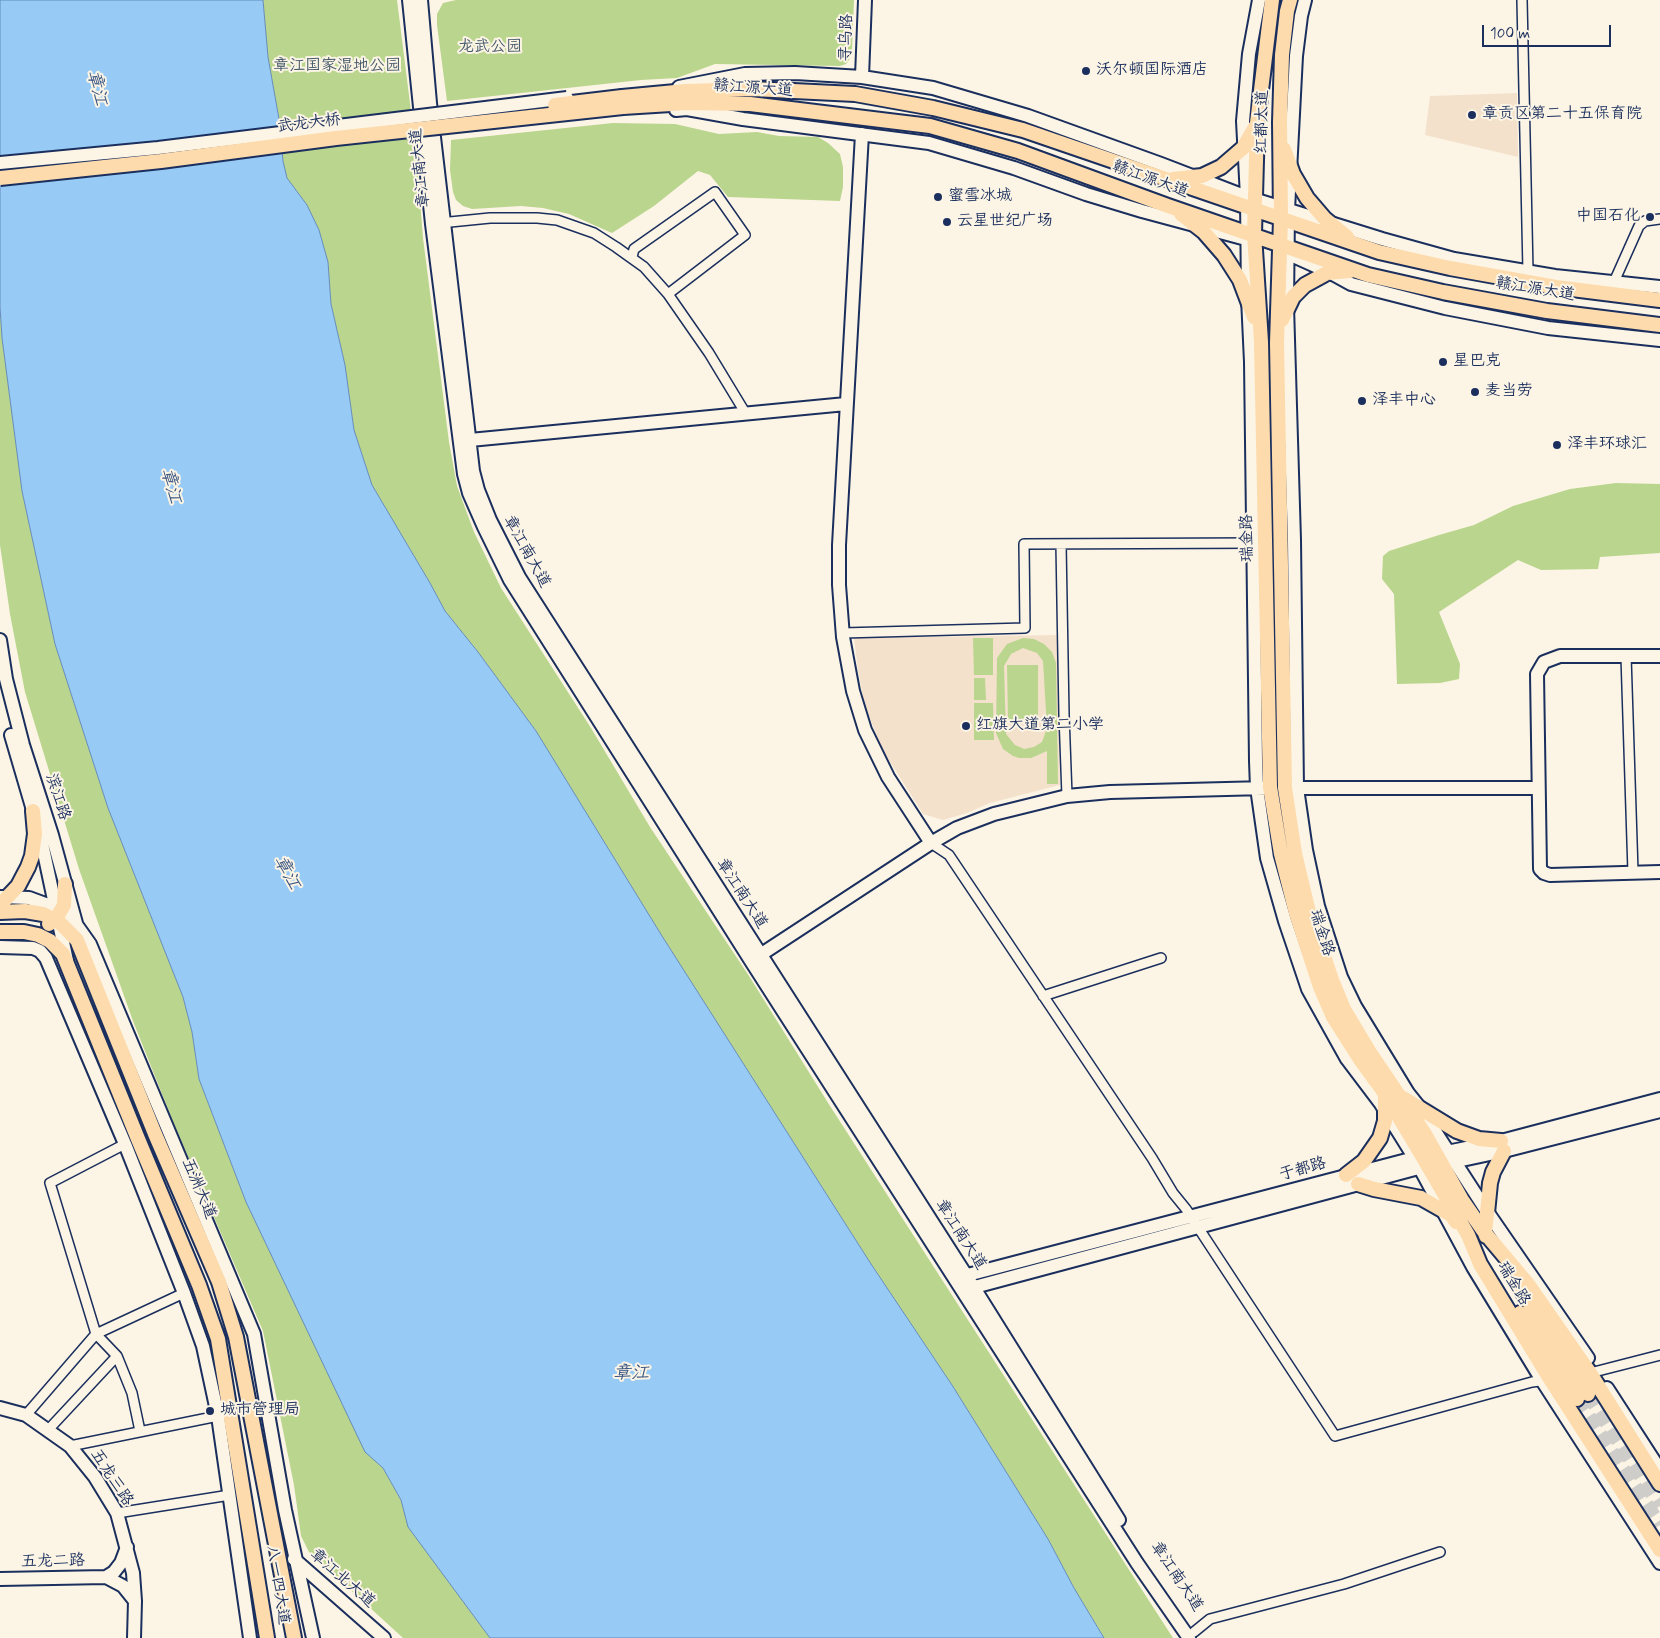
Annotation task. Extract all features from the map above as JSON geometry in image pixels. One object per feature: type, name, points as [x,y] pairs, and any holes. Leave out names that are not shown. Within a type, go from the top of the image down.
[{"type":"main road","name":"红都大道","points":[[1251,237],[1251,204],[1257,123],[1272,0]]},
{"type":"main road","name":"红都大道","points":[[1283,249],[1284,215],[1280,122],[1282,55],[1290,0]]},
{"type":"main road","name":"赣江源大道","points":[[622,102],[686,91],[753,89],[855,94],[933,108],[1022,130],[1160,178],[1284,215],[1376,251],[1450,268],[1556,287],[1660,300]]},
{"type":"main road","name":"武龙大桥","points":[[0,170],[22,169],[344,128],[622,102]]},
{"type":"main road","name":"武龙大桥","points":[[0,178],[161,161],[622,102]]},
{"type":"main road","name":"赣江源大道","points":[[622,102],[750,104],[930,126],[1018,151],[1283,249],[1371,275],[1443,292],[1548,311],[1660,325]]},
{"type":"main road","points":[[1277,343],[1281,322],[1288,306],[1293,297],[1305,285],[1320,276],[1331,273],[1352,271],[1371,275],[1376,251],[1348,237],[1328,222],[1307,198],[1291,168],[1284,149],[1280,122]]},
{"type":"main road","points":[[1160,178],[1181,180],[1195,178],[1221,167],[1245,146],[1257,123]]},
{"type":"main road","points":[[1168,206],[1196,226],[1224,255],[1240,280],[1248,298],[1261,342]]},
{"type":"main road","name":"瑞金路","points":[[1251,237],[1261,342],[1259,542],[1263,788],[1296,913],[1320,987],[1334,1017],[1361,1061],[1392,1095]]},
{"type":"main road","name":"瑞金路","points":[[1283,249],[1277,343],[1291,788],[1295,853],[1308,908],[1332,980],[1344,1009],[1371,1054],[1392,1095],[1433,1160],[1484,1233],[1528,1284],[1593,1372],[1660,1484]]},
{"type":"main road","points":[[3,900],[23,878],[32,856],[35,834],[33,811]]},
{"type":"main road","points":[[63,921],[66,884]]},
{"type":"main road","points":[[0,912],[34,912],[63,921]]},
{"type":"main road","points":[[0,932],[38,934],[63,921]]},
{"type":"main road","points":[[24,932],[63,921]]},
{"type":"main road","name":"五洲大道","points":[[63,921],[77,940],[155,1134],[218,1282],[236,1337],[276,1546]]},
{"type":"main road","name":"八一四大道","points":[[63,921],[63,954],[199,1285],[218,1338],[269,1638]]},
{"type":"main road","points":[[1346,1175],[1364,1161],[1376,1146],[1383,1129],[1385,1110],[1392,1095],[1420,1108],[1457,1132],[1503,1146],[1488,1192],[1484,1233],[1582,1396],[1468,1235],[1451,1215],[1421,1198],[1358,1184]]},
{"type":"main road","name":"瑞金路","points":[[1433,1160],[1480,1264],[1546,1381],[1660,1550]]},
{"type":"main road","name":"八一四大道","points":[[276,1546],[293,1638]]},
{"type":"street","points":[[409,0],[425,104]]},
{"type":"street","points":[[421,0],[425,104]]},
{"type":"street","name":"寻乌路","points":[[862,77],[865,0]]},
{"type":"street","points":[[1251,204],[1243,121],[1249,54],[1258,0]]},
{"type":"street","points":[[1305,0],[1296,56],[1291,168],[1284,215],[1328,222],[1454,259],[1528,271],[1660,287]]},
{"type":"street","points":[[1522,0],[1523,118],[1528,271]]},
{"type":"street","points":[[0,183],[84,175],[353,142],[622,102],[745,74],[795,73],[862,77],[933,88],[1009,110],[1152,160],[1251,204]]},
{"type":"street","points":[[0,163],[622,102],[687,109],[743,119],[930,143],[1014,168],[1086,194],[1133,208],[1196,226],[1251,237],[1248,298],[1259,542],[1024,544],[1025,628],[843,633]]},
{"type":"street","name":"章江南大道","points":[[425,104],[464,474],[476,510],[510,580],[961,1277],[1137,1563],[1194,1636]]},
{"type":"street","points":[[862,134],[846,404],[839,545],[839,585],[843,633],[853,691],[865,730],[888,777],[931,844],[949,855],[1152,1158],[1173,1193],[1195,1222],[1335,1436],[1532,1382],[1546,1381]]},
{"type":"street","points":[[632,257],[634,249],[715,192],[745,235],[668,294]]},
{"type":"street","points":[[438,223],[490,218],[537,218],[557,220],[594,233],[632,257],[659,282],[709,353],[746,414]]},
{"type":"street","points":[[1614,282],[1639,226],[1645,221],[1660,219]]},
{"type":"street","name":"章江南大道","points":[[438,223],[473,471],[478,490],[490,520],[519,577],[756,958]]},
{"type":"street","points":[[1283,249],[1351,284],[1445,308],[1548,328],[1660,340]]},
{"type":"street","points":[[1283,249],[1288,306],[1294,540],[1291,788],[1318,906],[1341,978],[1355,1006],[1408,1093],[1420,1108],[1443,1210],[1473,1267],[1660,1563]]},
{"type":"street","points":[[470,440],[846,404]]},
{"type":"street","points":[[1061,544],[1067,796]]},
{"type":"street","name":"滨江路","points":[[0,640],[6,680],[23,745],[66,884]]},
{"type":"street","points":[[1660,656],[1560,656],[1544,662],[1536,674],[1540,869],[1544,873],[1563,875],[1660,872]]},
{"type":"street","points":[[1626,656],[1633,872]]},
{"type":"street","name":"滨江路","points":[[0,692],[63,921]]},
{"type":"street","points":[[756,958],[957,828],[994,814],[1067,796],[1110,792],[1263,788],[1267,858],[1285,921],[1308,989],[1347,1059],[1385,1110],[1433,1160],[1486,1210],[1660,1470]]},
{"type":"street","points":[[1291,788],[1538,788]]},
{"type":"street","points":[[3,900],[29,898],[63,921],[90,944],[254,1334],[285,1510],[313,1638]]},
{"type":"street","points":[[0,947],[42,947],[63,921]]},
{"type":"street","points":[[30,947],[40,951],[46,958],[125,1144],[203,1346],[218,1416],[250,1638]]},
{"type":"street","points":[[1044,996],[1161,958]]},
{"type":"street","name":"于都路","points":[[1503,1146],[1660,1099]]},
{"type":"street","name":"于都路","points":[[968,1289],[1346,1175],[1503,1146],[1660,1111]]},
{"type":"street","points":[[125,1144],[50,1182],[96,1334],[117,1356],[132,1393],[140,1431]]},
{"type":"street","name":"于都路","points":[[961,1277],[1358,1184],[1433,1160]]},
{"type":"street","points":[[26,1415],[96,1334],[184,1293]]},
{"type":"street","points":[[1593,1372],[1660,1355]]},
{"type":"street","points":[[48,1430],[117,1356]]},
{"type":"street","name":"五龙三路","points":[[0,1408],[26,1415],[70,1446],[95,1477],[117,1513],[133,1573],[135,1601],[134,1638]]},
{"type":"street","points":[[70,1446],[218,1416]]},
{"type":"street","points":[[117,1513],[230,1495]]},
{"type":"street","name":"章江北大道","points":[[276,1546],[296,1560],[384,1638]]},
{"type":"street","points":[[106,1577],[121,1564],[127,1547]]},
{"type":"street","points":[[1194,1636],[1210,1619],[1344,1584],[1440,1552]]},
{"type":"street","points":[[106,1577],[123,1586],[135,1601]]},
{"type":"street","name":"五龙二路","points":[[0,1578],[106,1577]]},
{"type":"shaded area","name":"章贡区第二十五保育院","points":[[1517,93],[1518,157],[1425,135],[1430,96]]},
{"type":"shaded area","name":"红旗大道第二小学","points":[[1058,635],[1060,785],[990,803],[967,813],[943,820],[923,814],[882,749],[864,703],[854,638]]},
{"type":"green space","name":"章江国家湿地公园","points":[[263,0],[397,0],[416,151],[423,238],[449,442],[457,486],[474,532],[501,588],[591,728],[650,827],[749,976],[830,1106],[1173,1638],[1104,1638],[1048,1539],[952,1385],[871,1264],[662,936],[536,731],[478,652],[445,611],[372,485],[354,430],[345,365],[331,304],[328,262],[319,230],[307,205],[287,178],[283,161],[279,119],[268,57]]},
{"type":"green space","name":"龙武公园","points":[[456,0],[854,0],[852,50],[846,64],[840,66],[715,64],[677,78],[641,80],[447,101],[437,14],[443,3]]},
{"type":"green space","points":[[613,123],[675,124],[719,134],[757,132],[779,136],[818,137],[840,154],[843,167],[843,187],[840,201],[728,197],[710,175],[698,171],[654,206],[612,233],[569,214],[543,208],[521,206],[472,209],[463,206],[456,200],[450,170],[451,140]]},
{"type":"green space","points":[[0,307],[2,338],[22,491],[55,644],[108,808],[183,997],[192,1032],[199,1079],[246,1202],[365,1451],[383,1468],[401,1500],[409,1528],[490,1638],[403,1638],[309,1552],[301,1536],[294,1485],[263,1331],[174,1124],[133,1021],[79,869],[25,692],[10,614],[0,545]]},
{"type":"green space","points":[[1616,483],[1660,484],[1660,553],[1600,557],[1598,569],[1541,570],[1518,560],[1439,612],[1460,664],[1459,679],[1440,683],[1397,684],[1394,594],[1382,579],[1383,556],[1389,551],[1474,525],[1513,506],[1570,489]]},
{"type":"green space","points":[[973,638],[993,638],[993,675],[974,675]]},
{"type":"green space","points":[[1023,638],[1034,639],[1044,644],[1052,652],[1056,663],[1058,784],[1047,784],[1047,751],[1031,758],[1013,756],[1003,749],[996,733],[997,658],[1007,644]],"holes":[[[1023,648],[1037,653],[1043,661],[1047,728],[1042,742],[1034,747],[1024,749],[1015,745],[1006,734],[1004,666],[1011,654]]]},
{"type":"green space","points":[[1007,665],[1038,665],[1038,720],[1008,721]]},
{"type":"green space","points":[[974,678],[985,678],[986,700],[974,700]]},
{"type":"green space","points":[[974,703],[993,703],[994,740],[974,740]]},
{"type":"water","name":"章江","points":[[0,0],[263,0],[268,57],[279,119],[283,161],[287,178],[307,205],[319,230],[328,262],[331,304],[345,365],[354,430],[372,485],[445,611],[478,652],[536,731],[662,936],[871,1264],[952,1385],[1048,1539],[1104,1638],[490,1638],[408,1527],[401,1500],[383,1468],[365,1452],[246,1202],[199,1079],[192,1032],[183,997],[108,808],[55,644],[22,491],[2,338],[0,307]]},
{"type":"tunnel","points":[[1588,1394],[1660,1506]]},
{"type":"tunnel","points":[[1577,1399],[1660,1525]]},
{"type":"place","name":"沃尔顿国际酒店","points":[[1086,71]]},
{"type":"place","name":"章贡区第二十五保育院","points":[[1472,115]]},
{"type":"place","name":"蜜雪冰城","points":[[938,197]]},
{"type":"place","name":"中国石化","points":[[1650,217]]},
{"type":"place","name":"云星世纪广场","points":[[947,222]]},
{"type":"place","name":"星巴克","points":[[1443,362]]},
{"type":"place","name":"麦当劳","points":[[1475,392]]},
{"type":"place","name":"泽丰中心","points":[[1362,401]]},
{"type":"place","name":"泽丰环球汇","points":[[1557,445]]},
{"type":"place","name":"红旗大道第二小学","points":[[966,726]]},
{"type":"place","name":"城市管理局","points":[[210,1411]]}]
